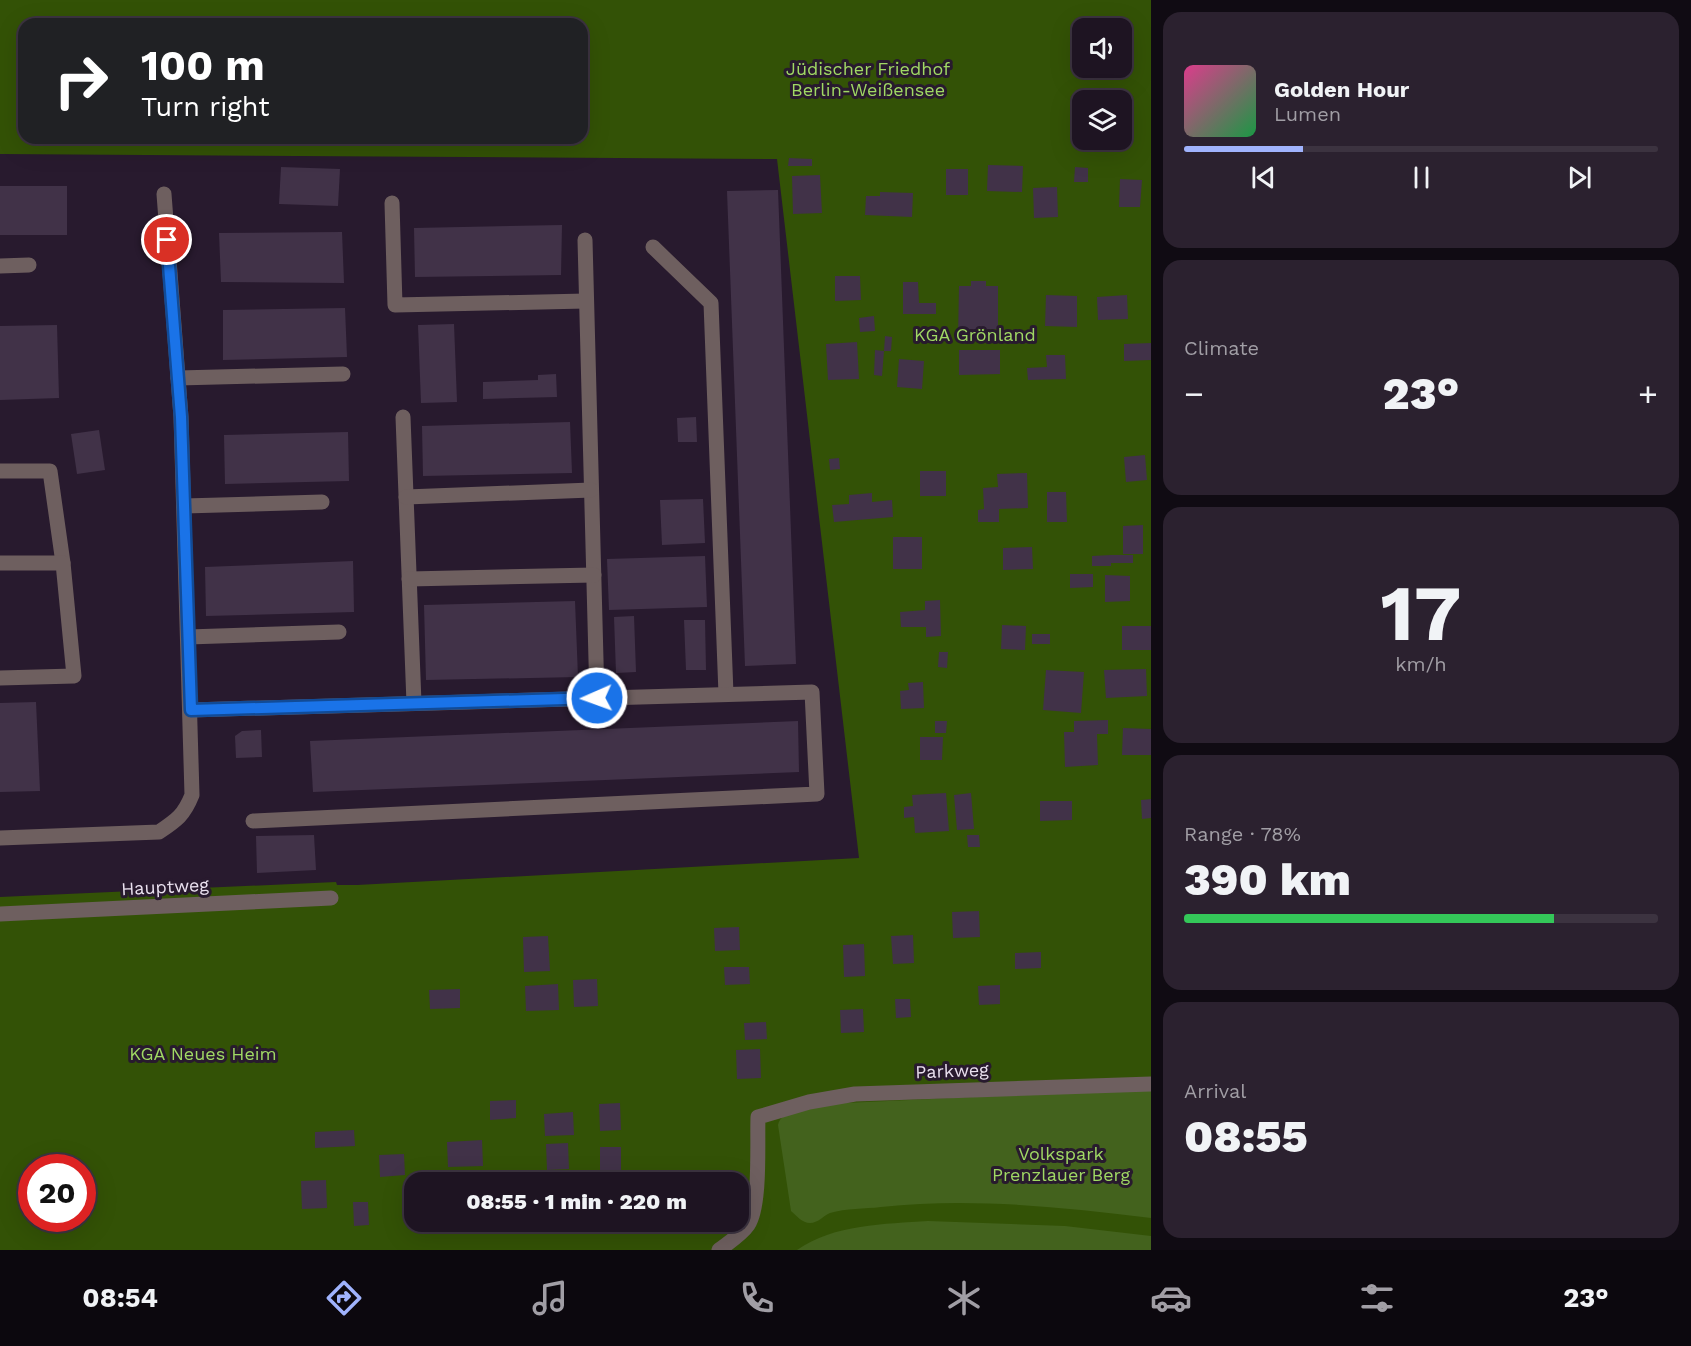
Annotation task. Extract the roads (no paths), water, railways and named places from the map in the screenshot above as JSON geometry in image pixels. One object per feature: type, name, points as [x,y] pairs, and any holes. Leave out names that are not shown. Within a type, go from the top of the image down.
[{"type":"lane","points":[[0,838],[159,832],[178,820],[192,795],[184,506],[178,378],[164,194]]},
{"type":"lane","points":[[392,203],[395,305],[586,302]]},
{"type":"lane","points":[[585,240],[597,698]]},
{"type":"lane","points":[[653,247],[711,303],[726,694]]},
{"type":"lane","points":[[0,266],[29,265]]},
{"type":"lane","points":[[178,378],[343,374]]},
{"type":"lane","points":[[403,417],[414,703]]},
{"type":"lane","points":[[0,471],[50,471],[63,563],[74,676],[0,678]]},
{"type":"lane","points":[[406,497],[591,490]]},
{"type":"lane","points":[[184,506],[322,502]]},
{"type":"lane","points":[[0,563],[63,563]]},
{"type":"lane","points":[[409,579],[594,575]]},
{"type":"lane","points":[[188,637],[339,632]]},
{"type":"lane","points":[[191,710],[812,692],[818,794],[253,821]]},
{"type":"lane","name":"Hauptweg","points":[[0,914],[331,898]]},
{"type":"lane","name":"Parkweg","points":[[719,1250],[747,1227],[752,1215],[756,1182],[758,1117],[810,1102],[855,1094],[1151,1084]]},
{"type":"park label","name":"Jüdischer Friedhof Berlin-Weißensee","points":[[868,79]]},
{"type":"park label","name":"KGA Grönland","points":[[975,335]]},
{"type":"park label","name":"KGA Neues Heim","points":[[203,1054]]},
{"type":"park label","name":"Volkspark Prenzlauer Berg","points":[[1061,1164]]}]
